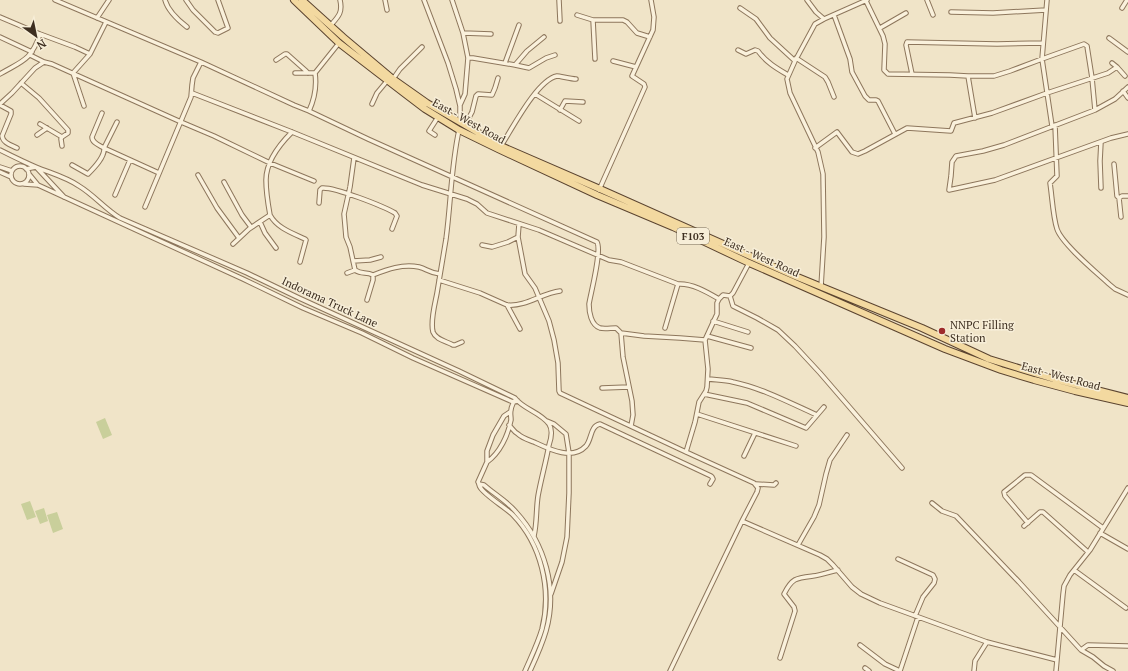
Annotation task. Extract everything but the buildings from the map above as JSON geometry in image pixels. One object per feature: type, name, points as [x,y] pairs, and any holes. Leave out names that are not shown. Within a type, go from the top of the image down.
[{"type":"main road","name":"East - West Road","points":[[294,0],[339,43],[390,80],[426,109],[459,130],[498,150],[724,245],[821,288],[922,328],[989,359],[1054,379],[1128,398]]},
{"type":"main road","name":"East - West Road","points":[[302,0],[390,80],[501,146],[749,263],[945,349],[1001,370],[1075,392],[1128,403]]},
{"type":"street","points":[[55,0],[200,62],[597,242],[598,255],[589,304],[589,313],[596,326],[616,328],[621,333],[644,336],[706,338],[751,348]]},
{"type":"street","points":[[97,18],[109,0]]},
{"type":"street","points":[[165,0],[174,15],[187,27]]},
{"type":"street","points":[[186,0],[192,10],[215,32],[218,33],[228,28],[218,0]]},
{"type":"street","points":[[330,26],[340,14],[340,0]]},
{"type":"street","points":[[385,0],[387,10]]},
{"type":"street","points":[[424,0],[448,63],[456,89],[462,124]]},
{"type":"street","points":[[452,0],[463,33],[468,58],[465,94],[460,106]]},
{"type":"street","points":[[559,0],[560,21]]},
{"type":"street","points":[[598,192],[645,87],[644,84],[632,77],[632,75],[653,30],[654,17],[652,0]]},
{"type":"street","points":[[808,0],[816,12],[824,19]]},
{"type":"street","points":[[928,0],[933,15]]},
{"type":"street","points":[[1047,0],[1042,59],[1054,126],[1057,158],[1057,176],[1050,183],[1056,224],[1059,234],[1083,260],[1115,289],[1128,295]]},
{"type":"street","points":[[1122,8],[1127,0]]},
{"type":"street","points":[[821,288],[824,184],[822,168],[816,148],[787,84],[788,75],[795,60],[815,24],[867,1],[884,40],[884,70],[886,73],[893,74],[968,76],[998,75],[1086,45],[1092,78],[1095,110]]},
{"type":"street","points":[[740,8],[756,19],[770,38],[795,60],[825,77],[834,96]]},
{"type":"street","points":[[951,12],[993,13],[1046,10]]},
{"type":"street","points":[[880,28],[906,13]]},
{"type":"street","points":[[577,15],[593,20],[623,20],[627,22],[634,31],[650,37]]},
{"type":"street","points":[[834,15],[850,59],[852,72],[865,96],[869,100],[878,101],[895,134]]},
{"type":"street","points":[[0,17],[40,34],[75,46],[90,54]]},
{"type":"street","points":[[593,20],[595,59]]},
{"type":"street","points":[[73,73],[90,54],[106,22]]},
{"type":"street","points":[[506,63],[519,26]]},
{"type":"street","points":[[463,33],[491,34]]},
{"type":"street","points":[[0,74],[24,61],[31,54],[36,47],[40,34]]},
{"type":"street","points":[[515,64],[544,36]]},
{"type":"street","points":[[0,37],[44,62],[73,73],[214,136],[270,164],[314,181]]},
{"type":"street","points":[[1109,38],[1128,52]]},
{"type":"street","points":[[912,74],[906,45],[907,42],[997,44],[1043,43]]},
{"type":"street","points":[[309,111],[315,93],[315,73],[339,43]]},
{"type":"street","points":[[372,104],[377,93],[422,47]]},
{"type":"street","points":[[738,50],[746,54],[755,50],[758,51],[764,59],[788,75]]},
{"type":"street","points":[[276,60],[287,54],[308,73]]},
{"type":"street","points":[[468,58],[515,64],[531,68],[546,58],[556,55]]},
{"type":"street","points":[[613,61],[636,67]]},
{"type":"street","points":[[17,148],[5,143],[2,138],[11,111],[0,104],[35,68],[44,62]]},
{"type":"street","points":[[145,207],[192,93],[193,78],[200,62]]},
{"type":"street","points":[[1112,63],[1126,76]]},
{"type":"street","points":[[816,148],[837,132],[852,152],[858,154],[909,128],[951,131],[954,123],[992,114],[1047,93],[1108,73],[1117,67]]},
{"type":"street","points":[[73,73],[84,106]]},
{"type":"street","points":[[294,73],[315,73]]},
{"type":"street","points":[[501,146],[526,106],[541,87],[552,78],[560,76],[576,79]]},
{"type":"street","points":[[968,76],[975,118]]},
{"type":"street","points":[[462,124],[472,112],[476,96],[478,94],[492,95],[498,78]]},
{"type":"street","points":[[21,83],[44,103],[68,130],[68,133],[62,137]]},
{"type":"street","points":[[1128,87],[1115,99],[1095,110],[1004,145],[956,156],[952,162],[949,190],[995,180],[1101,142],[1128,134]]},
{"type":"street","points":[[1123,91],[1128,98]]},
{"type":"street","points":[[192,93],[422,185],[477,204],[487,213],[557,237],[609,260],[621,262],[678,284],[685,284],[702,290],[719,299]]},
{"type":"street","points":[[535,94],[579,121]]},
{"type":"street","points":[[560,110],[565,101],[583,102]]},
{"type":"street","points":[[102,113],[92,139],[96,144],[159,173]]},
{"type":"street","points":[[435,135],[429,131],[438,117]]},
{"type":"street","points":[[72,165],[88,174],[101,158],[104,148],[117,122]]},
{"type":"street","points":[[40,124],[62,137]]},
{"type":"street","points":[[37,135],[47,128]]},
{"type":"street","points":[[459,130],[456,143],[446,238],[433,321],[434,333],[437,338],[453,345],[462,342]]},
{"type":"street","points":[[292,132],[278,148],[267,171],[266,180],[270,215],[272,219],[289,232],[305,239],[306,244],[300,262]]},
{"type":"street","points":[[62,137],[62,146]]},
{"type":"street","points":[[1101,142],[1101,188]]},
{"type":"street","name":"Indorama Truck Lane","points":[[0,150],[80,186],[110,212],[120,218],[247,273],[459,371],[515,400],[536,412],[546,421],[554,424],[566,434],[569,453],[569,493],[567,536],[562,562],[550,597]]},
{"type":"street","points":[[354,158],[344,214],[344,223],[346,237],[350,247],[355,270]]},
{"type":"street","points":[[115,195],[130,160]]},
{"type":"street","points":[[1114,164],[1117,196],[1119,198],[1121,217]]},
{"type":"street","points":[[66,198],[36,167],[26,169],[19,166],[12,171],[11,177],[12,181],[15,183],[38,185],[130,228],[243,279],[303,308],[362,333],[413,358],[515,400],[510,412],[511,418],[509,425],[499,450],[492,459],[487,462]]},
{"type":"street","points":[[0,167],[12,171]]},
{"type":"street","points":[[26,169],[38,185]]},
{"type":"street","points":[[0,172],[11,177]]},
{"type":"street","points":[[24,184],[28,180],[29,174]]},
{"type":"street","points":[[198,175],[217,208],[239,238]]},
{"type":"street","points":[[224,182],[251,228]]},
{"type":"street","points":[[319,203],[320,190],[322,188],[329,188],[348,194],[395,213],[397,216],[392,229]]},
{"type":"street","points":[[1119,198],[1122,196],[1128,196]]},
{"type":"street","points":[[233,244],[251,228],[270,215]]},
{"type":"street","points":[[260,222],[265,233],[276,248]]},
{"type":"street","points":[[130,228],[134,223]]},
{"type":"street","points":[[519,224],[518,237],[525,274],[533,285],[549,321],[554,340],[558,363],[560,393],[756,484],[774,485],[776,483]]},
{"type":"street","points":[[482,245],[492,247],[518,237]]},
{"type":"street","points":[[353,262],[381,257]]},
{"type":"street","points":[[730,296],[749,263]]},
{"type":"street","points":[[347,273],[355,270],[372,275],[399,266],[419,267],[431,273],[440,274]]},
{"type":"street","points":[[367,300],[373,280],[372,275]]},
{"type":"street","points":[[439,280],[480,293],[507,305],[520,304],[560,290]]},
{"type":"street","points":[[665,328],[678,284]]},
{"type":"street","points":[[686,452],[699,402],[706,391],[708,379],[706,338],[717,314],[717,303],[719,299],[723,295],[730,296]]},
{"type":"street","points":[[730,296],[733,306],[778,330],[795,346],[902,468]]},
{"type":"street","points":[[507,305],[520,328]]},
{"type":"street","points":[[713,321],[748,332]]},
{"type":"street","points":[[621,333],[623,357],[632,401],[631,426]]},
{"type":"street","points":[[708,379],[732,381],[751,387],[817,415]]},
{"type":"street","points":[[602,388],[628,387]]},
{"type":"street","points":[[704,394],[747,403],[806,428],[824,407]]},
{"type":"street","points":[[510,412],[504,416],[493,435],[487,451],[487,462],[478,482],[480,488],[507,509],[520,524],[537,552],[545,581],[546,597],[542,629],[525,671]]},
{"type":"street","points":[[697,414],[796,446]]},
{"type":"street","points":[[534,536],[542,472],[551,438],[551,429],[546,421]]},
{"type":"street","points":[[509,425],[519,435],[557,452],[569,453],[578,451],[587,445],[592,430],[600,424],[711,476],[713,479],[710,484]]},
{"type":"street","points":[[744,456],[755,433]]},
{"type":"street","points":[[798,545],[819,505],[830,460],[847,435]]},
{"type":"street","points":[[1088,552],[1043,512],[1040,512],[1026,524],[1005,496],[1004,492],[1025,475],[1031,475],[1103,528]]},
{"type":"street","points":[[479,484],[484,484],[510,506],[534,536],[541,550],[549,580],[549,618],[542,644],[530,671]]},
{"type":"street","points":[[670,671],[757,492],[758,488],[756,484]]},
{"type":"street","points":[[1056,671],[1064,586],[1128,490]]},
{"type":"street","points":[[932,503],[944,512],[956,516],[1081,650],[1113,671]]},
{"type":"street","points":[[742,521],[827,559],[852,587],[861,594],[880,603],[987,642],[1057,660]]},
{"type":"street","points":[[1100,533],[1128,548]]},
{"type":"street","points":[[860,645],[885,664],[900,671],[923,597],[932,586],[935,579],[933,575],[898,559]]},
{"type":"street","points":[[780,658],[795,611],[794,607],[784,594],[790,583],[798,577],[814,576],[838,570]]},
{"type":"street","points":[[1074,570],[1126,608]]},
{"type":"street","points":[[974,671],[975,661],[987,642]]},
{"type":"street","points":[[1081,650],[1088,645],[1128,646]]},
{"type":"street","points":[[865,668],[869,671]]},
{"type":"green space","points":[[105,418],[112,435],[103,439],[96,422]]},
{"type":"green space","points":[[30,501],[36,517],[27,520],[21,504]]},
{"type":"green space","points":[[44,508],[48,521],[40,524],[35,511]]},
{"type":"green space","points":[[57,512],[63,529],[53,533],[47,515]]},
{"type":"place","name":"NNPC Filling Station","points":[[942,331]]}]
